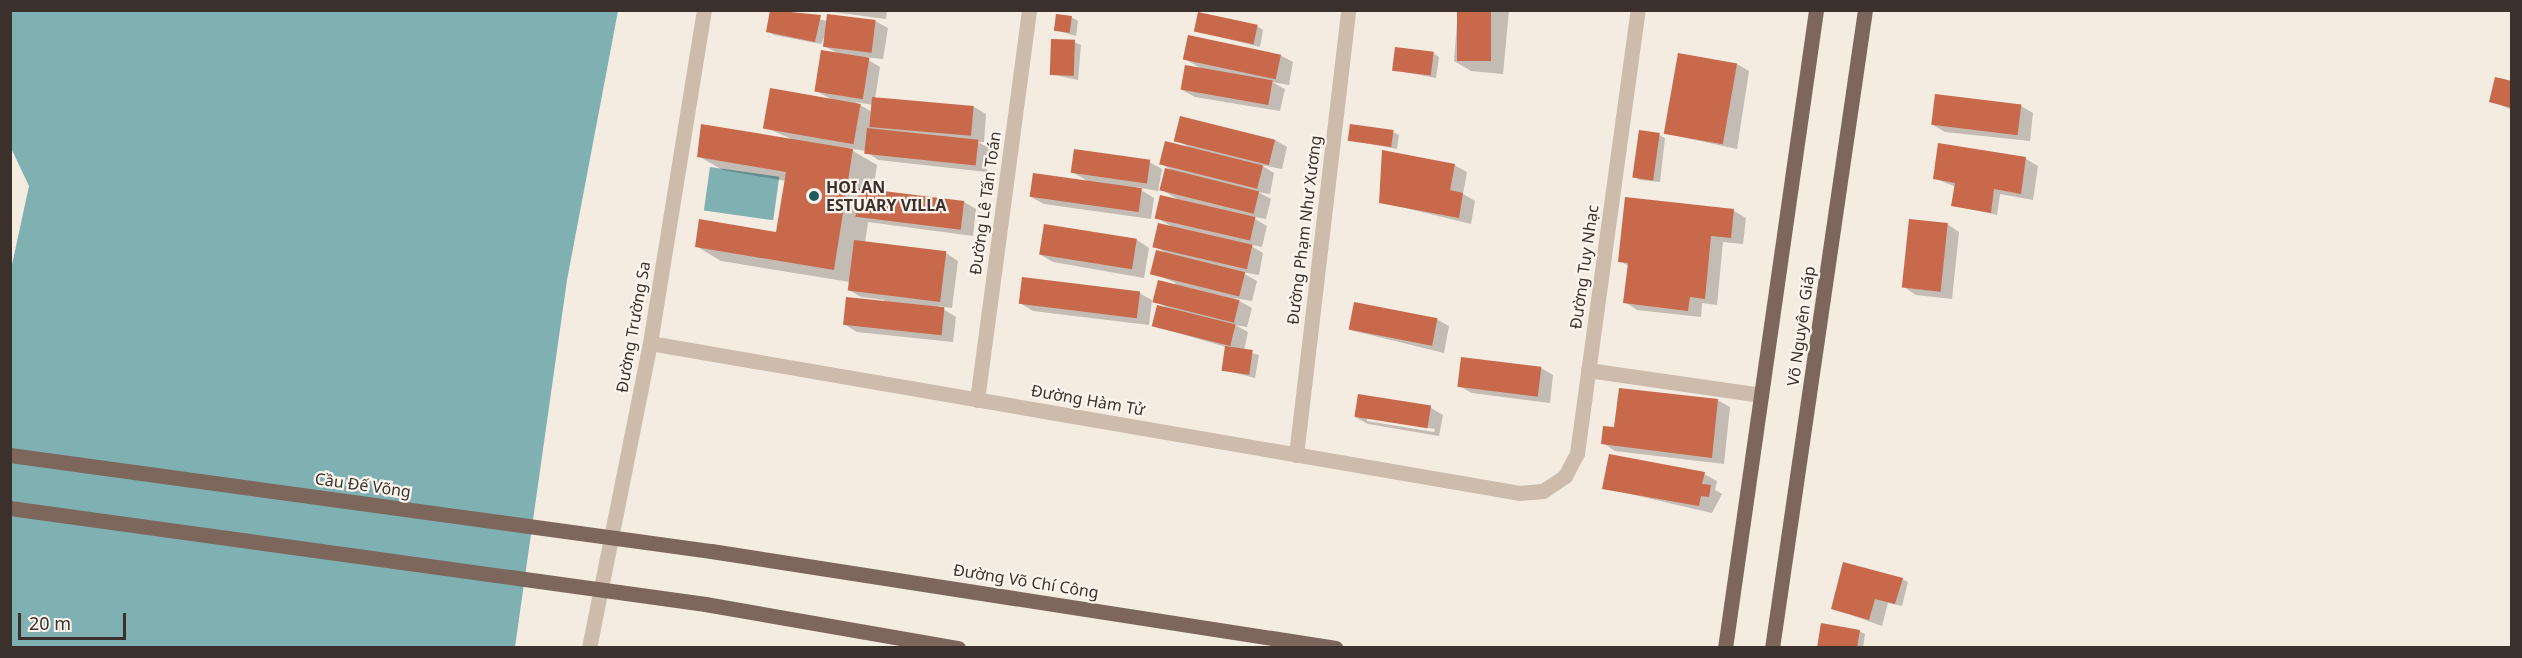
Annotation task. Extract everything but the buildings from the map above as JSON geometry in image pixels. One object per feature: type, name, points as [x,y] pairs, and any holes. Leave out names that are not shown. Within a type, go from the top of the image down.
[{"type":"main road","name":"Võ Nguyên Giáp","points":[[1725,648],[1816,10]]},
{"type":"main road","name":"Võ Nguyên Giáp","points":[[1772,648],[1865,10]]},
{"type":"main road","name":"Cầu Đế Võng","points":[[10,455],[711,551]]},
{"type":"main road","points":[[10,508],[705,604],[958,648]]},
{"type":"main road","name":"Đường Võ Chí Công","points":[[711,551],[1336,648]]},
{"type":"street","name":"Đường Trường Sa","points":[[588,648],[650,343],[704,10]]},
{"type":"street","name":"Đường Lê Tấn Toán","points":[[977,400],[1029,10]]},
{"type":"street","name":"Đường Phạm Như Xương","points":[[1296,455],[1348,10]]},
{"type":"street","name":"Đường Tuy Nhạc","points":[[1519,493],[1543,491],[1564,476],[1577,453],[1638,10]]},
{"type":"street","name":"Đường Hàm Tử","points":[[650,343],[1519,493]]},
{"type":"street","points":[[1588,370],[1761,395]]},
{"type":"water","points":[[11,11],[618,11],[567,280],[515,647],[11,647],[10,274],[29,186],[11,148]]},
{"type":"water","points":[[710,167],[779,177],[773,220],[704,211]]},
{"type":"place","name":"HOI AN ESTUARY VILLA","points":[[814,196]]}]
